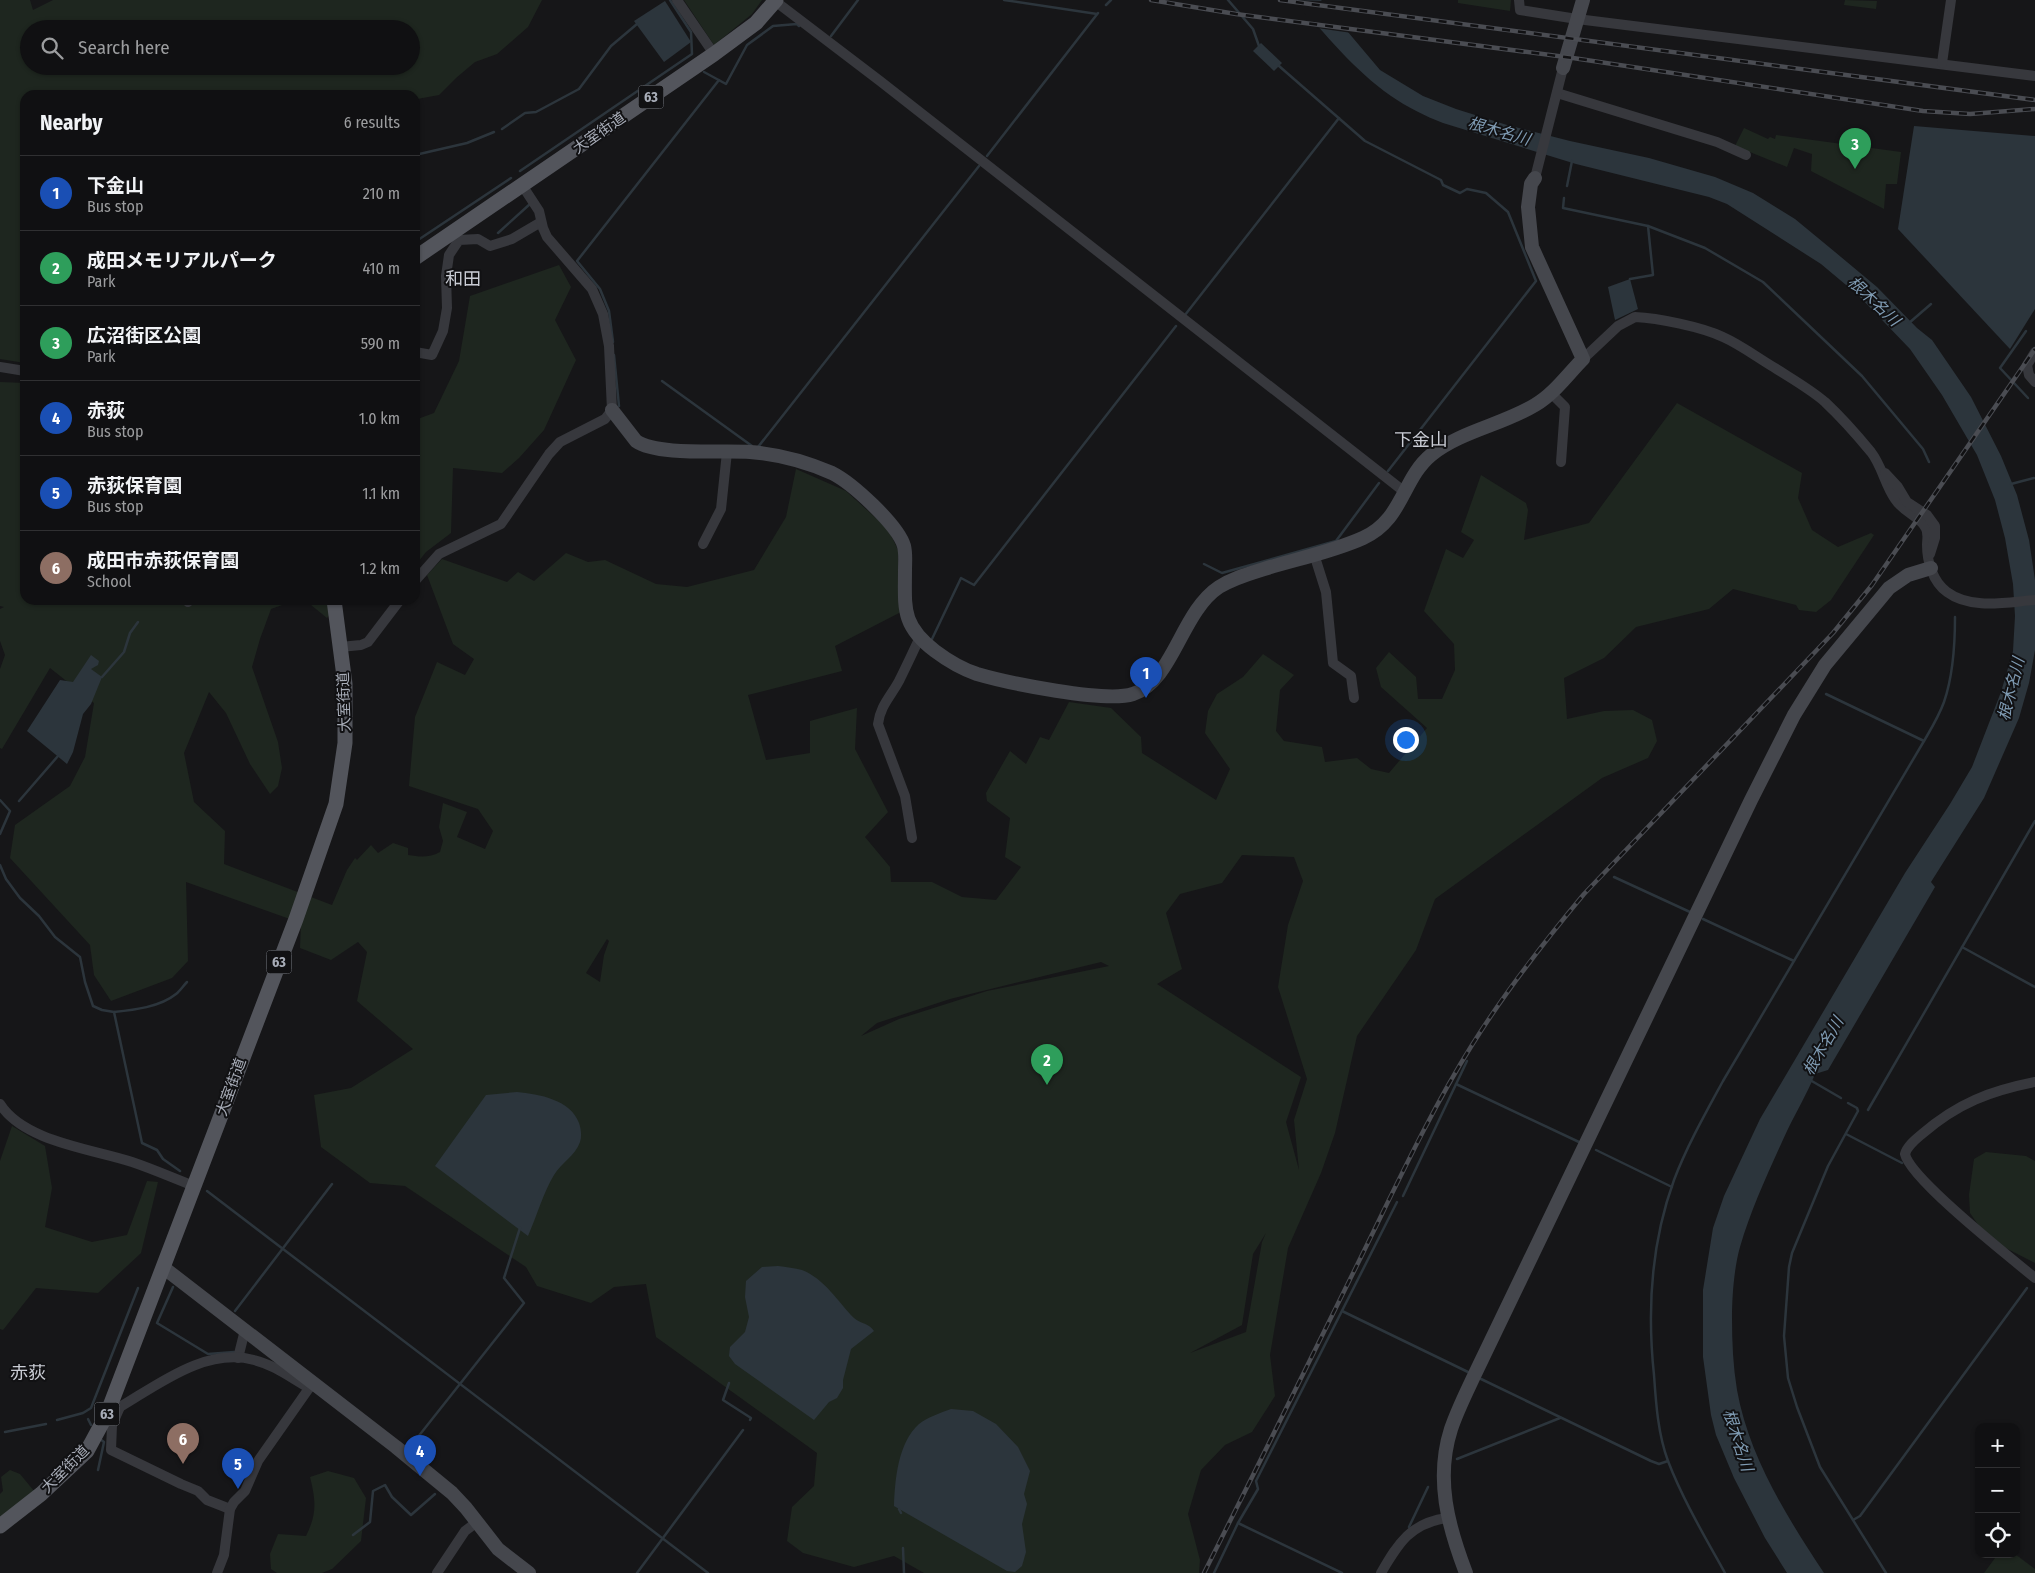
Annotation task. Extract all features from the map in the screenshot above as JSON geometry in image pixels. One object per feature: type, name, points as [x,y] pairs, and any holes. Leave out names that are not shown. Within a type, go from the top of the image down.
[{"type":"main road","name":"大室街道","points":[[420,255],[714,54],[756,22],[776,1]]},
{"type":"main road","name":"大室街道","points":[[0,1526],[41,1494],[87,1451],[114,1408],[194,1186],[296,919],[336,804],[344,742],[345,684],[335,605]]},
{"type":"street","points":[[677,0],[714,54]]},
{"type":"street","points":[[1518,0],[1520,10],[1577,19],[2035,76]]},
{"type":"street","points":[[1583,359],[1532,247],[1528,207],[1531,184],[1535,178],[1563,68],[1584,0]]},
{"type":"street","points":[[1942,63],[1951,0]]},
{"type":"street","points":[[776,1],[1406,493]]},
{"type":"street","points":[[1556,98],[1717,142],[1746,155]]},
{"type":"street","points":[[522,185],[539,211],[547,237],[592,289],[603,314],[609,346],[612,410],[636,441],[641,445],[666,449],[751,452],[794,460],[835,474],[873,505],[897,530],[905,555],[905,610],[909,621],[920,637],[935,651],[975,673],[1055,690],[1108,696],[1134,693],[1146,688],[1159,675],[1195,610],[1216,589],[1238,577],[1363,538],[1374,532],[1397,509],[1419,468],[1428,458],[1447,444],[1538,404],[1618,326],[1635,317],[1681,325],[1722,336],[1804,386],[1825,402],[1872,454],[1888,488],[1901,508],[1925,526],[1930,564],[1938,584],[1952,596],[1967,602],[1988,603],[2035,600]]},
{"type":"street","points":[[420,353],[432,355],[443,331],[447,308],[446,276],[448,255],[459,240],[478,239],[490,246],[512,240],[541,222]]},
{"type":"street","points":[[2035,352],[2027,365],[2029,374],[2035,382]]},
{"type":"street","points":[[0,367],[20,370]]},
{"type":"street","points":[[1551,393],[1564,407],[1561,462]]},
{"type":"street","points":[[420,575],[439,554],[501,524],[560,442],[605,419],[612,410]]},
{"type":"street","points":[[703,544],[721,509],[727,452]]},
{"type":"street","points":[[1314,554],[1326,592],[1333,663],[1351,676],[1354,698]]},
{"type":"street","points":[[1466,1573],[1447,1518],[1444,1493],[1445,1462],[1451,1430],[1462,1402],[1751,800],[1794,715],[1825,666],[1889,588],[1908,575],[1930,564]]},
{"type":"street","points":[[340,647],[361,645],[368,642],[396,605]]},
{"type":"street","points":[[912,838],[905,796],[878,724],[879,714],[883,705],[898,683],[920,637]]},
{"type":"street","points":[[2035,1082],[1968,1102],[1928,1129],[1908,1148],[1905,1154],[1913,1170],[1941,1199],[2035,1278]]},
{"type":"street","points":[[0,1104],[6,1113],[16,1121],[48,1138],[132,1162],[194,1186]]},
{"type":"street","points":[[164,1268],[245,1330],[311,1385],[396,1447],[452,1493],[498,1550],[529,1573]]},
{"type":"street","points":[[238,1358],[245,1330]]},
{"type":"street","points":[[230,1509],[207,1500],[198,1491],[111,1450],[114,1408],[194,1365],[221,1358],[253,1359],[268,1364],[311,1385]]},
{"type":"street","points":[[218,1573],[224,1555],[230,1509],[245,1491],[258,1461],[311,1385]]},
{"type":"street","points":[[1380,1573],[1404,1538],[1429,1523],[1447,1518]]},
{"type":"street","points":[[437,1573],[465,1531],[477,1522]]},
{"type":"shaded area","points":[[0,0],[30,0],[33,10],[53,0],[542,0],[528,27],[497,54],[475,62],[439,95],[420,98],[420,90],[20,90],[20,362],[0,359]]},
{"type":"shaded area","points":[[684,0],[762,0],[752,14],[714,45]]},
{"type":"shaded area","points":[[1458,0],[1511,0],[1510,11],[1458,3]]},
{"type":"shaded area","points":[[1845,0],[1877,1],[1876,9],[1844,5]]},
{"type":"shaded area","points":[[1744,128],[1768,139],[1770,137],[1775,139],[1776,135],[1901,152],[1897,184],[1886,184],[1884,209],[1811,171],[1812,154],[1794,148],[1787,167],[1735,146]]},
{"type":"shaded area","points":[[559,265],[571,287],[555,320],[576,360],[544,430],[519,458],[502,473],[453,468],[451,533],[426,552],[420,560],[420,418],[434,413],[459,361],[470,296]]},
{"type":"shaded area","points":[[0,382],[20,383],[20,605],[282,605],[271,609],[252,667],[278,742],[282,768],[278,786],[270,794],[250,764],[226,713],[209,692],[184,753],[194,802],[225,831],[224,864],[332,905],[347,870],[355,858],[357,860],[371,845],[378,853],[393,843],[408,848],[408,855],[424,856],[440,852],[443,841],[439,827],[443,803],[467,812],[457,837],[485,849],[493,831],[478,809],[409,786],[415,717],[437,662],[465,675],[474,659],[453,644],[427,575],[442,559],[507,582],[518,572],[534,581],[566,553],[588,562],[605,560],[656,584],[687,587],[754,570],[786,517],[796,469],[846,491],[888,529],[898,550],[901,612],[835,646],[842,671],[748,695],[766,760],[810,753],[810,721],[857,708],[855,749],[888,812],[865,837],[890,867],[891,882],[932,882],[962,897],[996,900],[1021,867],[1005,857],[1010,818],[987,801],[986,793],[1010,751],[1026,764],[1040,737],[1049,740],[1069,702],[1111,708],[1141,737],[1142,753],[1216,800],[1230,769],[1205,733],[1208,711],[1217,694],[1243,677],[1263,654],[1294,675],[1280,690],[1276,731],[1284,741],[1322,747],[1325,762],[1357,758],[1371,769],[1389,773],[1427,728],[1381,687],[1376,668],[1389,652],[1416,677],[1418,699],[1442,699],[1455,670],[1454,644],[1424,611],[1446,549],[1463,558],[1474,540],[1461,532],[1481,475],[1526,503],[1528,510],[1524,540],[1589,523],[1677,403],[1802,473],[1798,498],[1812,530],[1838,547],[1871,533],[1874,535],[1831,600],[1816,612],[1799,610],[1796,605],[1733,589],[1709,609],[1636,627],[1604,658],[1564,678],[1567,719],[1604,711],[1633,710],[1652,720],[1657,741],[1648,758],[1602,778],[1435,899],[1416,950],[1357,1036],[1335,1133],[1321,1173],[1288,1248],[1270,1355],[1275,1396],[1252,1432],[1225,1445],[1201,1470],[1188,1514],[1200,1560],[1199,1573],[924,1573],[894,1556],[854,1567],[803,1553],[787,1541],[792,1507],[814,1486],[817,1453],[656,1337],[646,1284],[614,1287],[591,1303],[537,1286],[526,1267],[405,1186],[370,1183],[321,1147],[314,1095],[351,1088],[413,1049],[357,1001],[367,952],[358,942],[331,960],[300,948],[301,923],[186,882],[188,961],[172,978],[111,1001],[94,975],[90,945],[10,858],[15,825],[70,786],[85,757],[94,703],[50,668],[2,749],[0,748],[0,669],[5,655],[0,641],[0,609],[4,607],[0,606]],"holes":[[[1242,855],[1294,857],[1303,881],[1288,925],[1278,987],[1307,1079],[1294,1120],[1299,1170],[1286,1122],[1301,1077],[1157,984],[1182,969],[1166,913],[1180,894],[1222,883]],[[607,939],[609,941],[604,955],[600,982],[586,973]],[[1101,962],[1109,966],[987,991],[899,1019],[861,1036],[877,1023],[950,999]],[[1266,1233],[1262,1242],[1246,1332],[1190,1353],[1242,1325],[1253,1254]]]},
{"type":"shaded area","points":[[311,605],[338,605],[327,618]]},
{"type":"shaded area","points":[[12,1126],[45,1146],[52,1188],[45,1227],[92,1242],[127,1235],[147,1181],[158,1182],[141,1253],[98,1293],[36,1288],[3,1330],[0,1329],[0,1161]]},
{"type":"shaded area","points":[[1986,1152],[2026,1156],[2035,1161],[2035,1263],[1988,1239],[1970,1213],[1969,1195],[1974,1159]]},
{"type":"shaded area","points":[[10,1470],[20,1474],[34,1491],[0,1518],[0,1494],[3,1491],[1,1477]]},
{"type":"shaded area","points":[[328,1471],[354,1478],[366,1498],[361,1541],[332,1569],[322,1573],[277,1573],[271,1569],[270,1554],[278,1534],[306,1536],[314,1514],[310,1477]]},
{"type":"shaded area","points":[[1995,1558],[2020,1558],[2035,1569],[2035,1573],[1984,1573]]},
{"type":"water","name":"根木名川","points":[[1295,0],[1321,0],[1380,70],[1423,96],[1456,109],[1507,125],[1649,158],[1715,177],[1753,193],[1795,219],[1877,287],[1917,328],[1932,340],[1971,397],[2001,456],[2017,495],[2029,540],[2035,580],[2035,650],[2029,683],[2019,718],[1984,798],[1931,882],[1935,887],[1828,1070],[1815,1074],[1761,1189],[1744,1233],[1736,1264],[1732,1301],[1733,1345],[1737,1390],[1743,1415],[1750,1439],[1771,1486],[1796,1530],[1824,1573],[1787,1573],[1765,1538],[1734,1478],[1716,1435],[1711,1415],[1703,1357],[1703,1290],[1713,1228],[1724,1196],[1760,1119],[1905,873],[1972,767],[2001,692],[2013,651],[2015,616],[2013,584],[2005,538],[1995,500],[1977,455],[1942,395],[1910,349],[1858,295],[1821,264],[1727,204],[1709,197],[1576,164],[1443,123],[1416,111],[1391,96],[1365,75],[1340,51]]},
{"type":"water","points":[[665,1],[691,42],[664,62],[634,21]]},
{"type":"water","points":[[1261,43],[1282,63],[1274,71],[1253,51]]},
{"type":"water","points":[[1914,126],[2035,136],[2035,309],[2010,349],[1898,229]]},
{"type":"water","points":[[1630,279],[1638,309],[1615,320],[1608,287]]},
{"type":"water","points":[[91,655],[99,661],[98,665],[91,669],[102,677],[91,704],[83,714],[73,752],[67,764],[27,731],[60,680],[73,682]]},
{"type":"water","points":[[517,1092],[535,1094],[562,1104],[575,1115],[581,1132],[581,1140],[578,1147],[550,1181],[528,1236],[435,1166],[486,1095]]},
{"type":"water","points":[[778,1266],[799,1269],[818,1279],[854,1318],[870,1326],[874,1331],[851,1349],[843,1380],[843,1388],[837,1398],[829,1402],[814,1420],[735,1364],[729,1356],[730,1347],[745,1332],[749,1317],[745,1297],[746,1281],[762,1267]]},
{"type":"water","points":[[951,1409],[973,1411],[996,1424],[1018,1447],[1030,1471],[1024,1494],[1027,1504],[1022,1524],[1026,1552],[1022,1566],[1015,1572],[1007,1571],[894,1506],[899,1462],[906,1441],[919,1424],[930,1417]]},
{"type":"pier","points":[[1293,0],[1325,1],[1352,33],[1317,28]]},
{"type":"waterway","points":[[520,171],[692,54],[691,32],[670,0]]},
{"type":"waterway","points":[[831,36],[858,0]]},
{"type":"waterway","points":[[1004,0],[1097,14]]},
{"type":"waterway","points":[[1106,5],[1111,0]]},
{"type":"waterway","points":[[1228,0],[1253,29],[1259,46]]},
{"type":"waterway","points":[[987,156],[1098,13]]},
{"type":"waterway","points":[[502,129],[525,113],[536,112],[579,89],[611,46],[637,24]]},
{"type":"waterway","points":[[704,72],[726,84],[747,45],[773,26],[797,24],[799,26]]},
{"type":"waterway","points":[[1279,66],[1365,141],[1441,180],[1443,185],[1460,193],[1467,189],[1486,193],[1508,212],[1536,281],[1388,471]]},
{"type":"waterway","points":[[613,342],[609,311],[600,289],[577,261],[719,80]]},
{"type":"waterway","points":[[1185,315],[1339,118]]},
{"type":"waterway","points":[[420,154],[467,143],[494,132]]},
{"type":"waterway","points":[[1567,186],[1572,161]]},
{"type":"waterway","points":[[758,447],[979,166]]},
{"type":"waterway","points":[[420,239],[511,178]]},
{"type":"waterway","points":[[1564,198],[1563,208],[1648,226],[1653,275],[1630,279]]},
{"type":"waterway","points":[[498,233],[530,204]]},
{"type":"waterway","points":[[1648,226],[1705,248],[1763,282],[1862,376],[1923,449],[1929,462]]},
{"type":"waterway","points":[[1909,323],[1931,304]]},
{"type":"waterway","points":[[932,639],[961,578],[974,585],[1176,326]]},
{"type":"waterway","points":[[2026,331],[2000,368],[2028,398]]},
{"type":"waterway","points":[[614,355],[619,406]]},
{"type":"waterway","points":[[662,381],[752,446]]},
{"type":"waterway","points":[[2011,484],[2034,478]]},
{"type":"waterway","points":[[1204,564],[1222,573],[1336,541],[1379,483]]},
{"type":"waterway","points":[[1725,1573],[1680,1490],[1668,1461],[1660,1430],[1651,1326],[1653,1276],[1660,1228],[1679,1167],[1690,1142],[1723,1081],[1940,712],[1947,692],[1951,671],[1955,617]]},
{"type":"waterway","points":[[102,677],[124,652],[130,633],[138,622]]},
{"type":"waterway","points":[[1826,694],[1924,741]]},
{"type":"waterway","points":[[19,801],[58,756]]},
{"type":"waterway","points":[[0,800],[10,811],[0,834]]},
{"type":"waterway","points":[[1868,1110],[2035,821]]},
{"type":"waterway","points":[[0,865],[6,879],[20,898],[39,916],[55,937],[80,957],[85,982],[93,1006],[114,1012],[142,1143],[157,1150],[163,1159],[180,1171]]},
{"type":"waterway","points":[[1614,877],[1690,912]]},
{"type":"waterway","points":[[1703,919],[1794,961]]},
{"type":"waterway","points":[[1962,947],[2035,987]]},
{"type":"waterway","points":[[114,1012],[155,1005],[176,994],[187,982]]},
{"type":"waterway","points":[[1403,1196],[1467,1061]]},
{"type":"waterway","name":"根木名川","points":[[1810,1080],[1841,1098]]},
{"type":"waterway","points":[[1456,1084],[1579,1142]]},
{"type":"waterway","points":[[1848,1103],[1857,1108],[1858,1111],[1828,1166],[1792,1253],[1789,1267],[1784,1336],[1788,1378],[1820,1467],[1886,1573]]},
{"type":"waterway","points":[[1846,1134],[1902,1163]]},
{"type":"waterway","points":[[1596,1150],[1672,1187]]},
{"type":"waterway","points":[[235,1311],[332,1184]]},
{"type":"waterway","points":[[207,1191],[708,1573]]},
{"type":"waterway","points":[[1214,1573],[1238,1523],[1258,1489],[1256,1481],[1397,1202]]},
{"type":"waterway","points":[[410,1447],[524,1303],[504,1278],[520,1228]]},
{"type":"waterway","points":[[173,1287],[157,1323],[208,1354],[234,1352]]},
{"type":"waterway","points":[[57,1420],[83,1413],[91,1408],[138,1288]]},
{"type":"waterway","points":[[1853,1520],[1860,1516],[2027,1288]]},
{"type":"waterway","points":[[1342,1311],[1468,1372]]},
{"type":"waterway","points":[[1481,1379],[1651,1461],[1659,1464],[1668,1461]]},
{"type":"waterway","points":[[729,1383],[723,1400],[751,1418],[750,1420]]},
{"type":"waterway","points":[[1457,1459],[1560,1418]]},
{"type":"waterway","points":[[88,1419],[91,1425]]},
{"type":"waterway","points":[[5,1432],[46,1424]]},
{"type":"waterway","points":[[637,1573],[743,1430]]},
{"type":"waterway","points":[[98,1470],[104,1442],[100,1439]]},
{"type":"waterway","points":[[353,1535],[370,1522],[373,1491],[385,1485],[392,1497],[411,1515],[435,1494]]},
{"type":"waterway","points":[[1409,1527],[1428,1487]]},
{"type":"waterway","points":[[899,1509],[901,1513]]},
{"type":"waterway","points":[[1238,1523],[1342,1573]]},
{"type":"waterway","points":[[903,1548],[904,1573]]},
{"type":"railway","points":[[1151,0],[1236,14],[1573,58],[1923,111],[1970,114],[2035,109]]},
{"type":"railway","points":[[1280,0],[2035,100]]},
{"type":"railway","points":[[1204,1573],[1400,1176],[1457,1070],[1498,1006],[1584,894],[1833,633],[1872,585],[2035,349]]},
{"type":"place","name":"広沼街区公園","points":[[1855,169]]},
{"type":"place","name":"下金山","points":[[1146,698]]},
{"type":"place","name":"成田メモリアルパーク","points":[[1047,1085]]},
{"type":"place","name":"成田市赤荻保育園","points":[[183,1464]]},
{"type":"place","name":"赤荻","points":[[420,1476]]},
{"type":"place","name":"赤荻保育園","points":[[238,1489]]},
{"type":"district","name":"和田","points":[[463,279]]},
{"type":"district","name":"下金山","points":[[1421,440]]},
{"type":"district","name":"赤荻","points":[[28,1373]]}]
